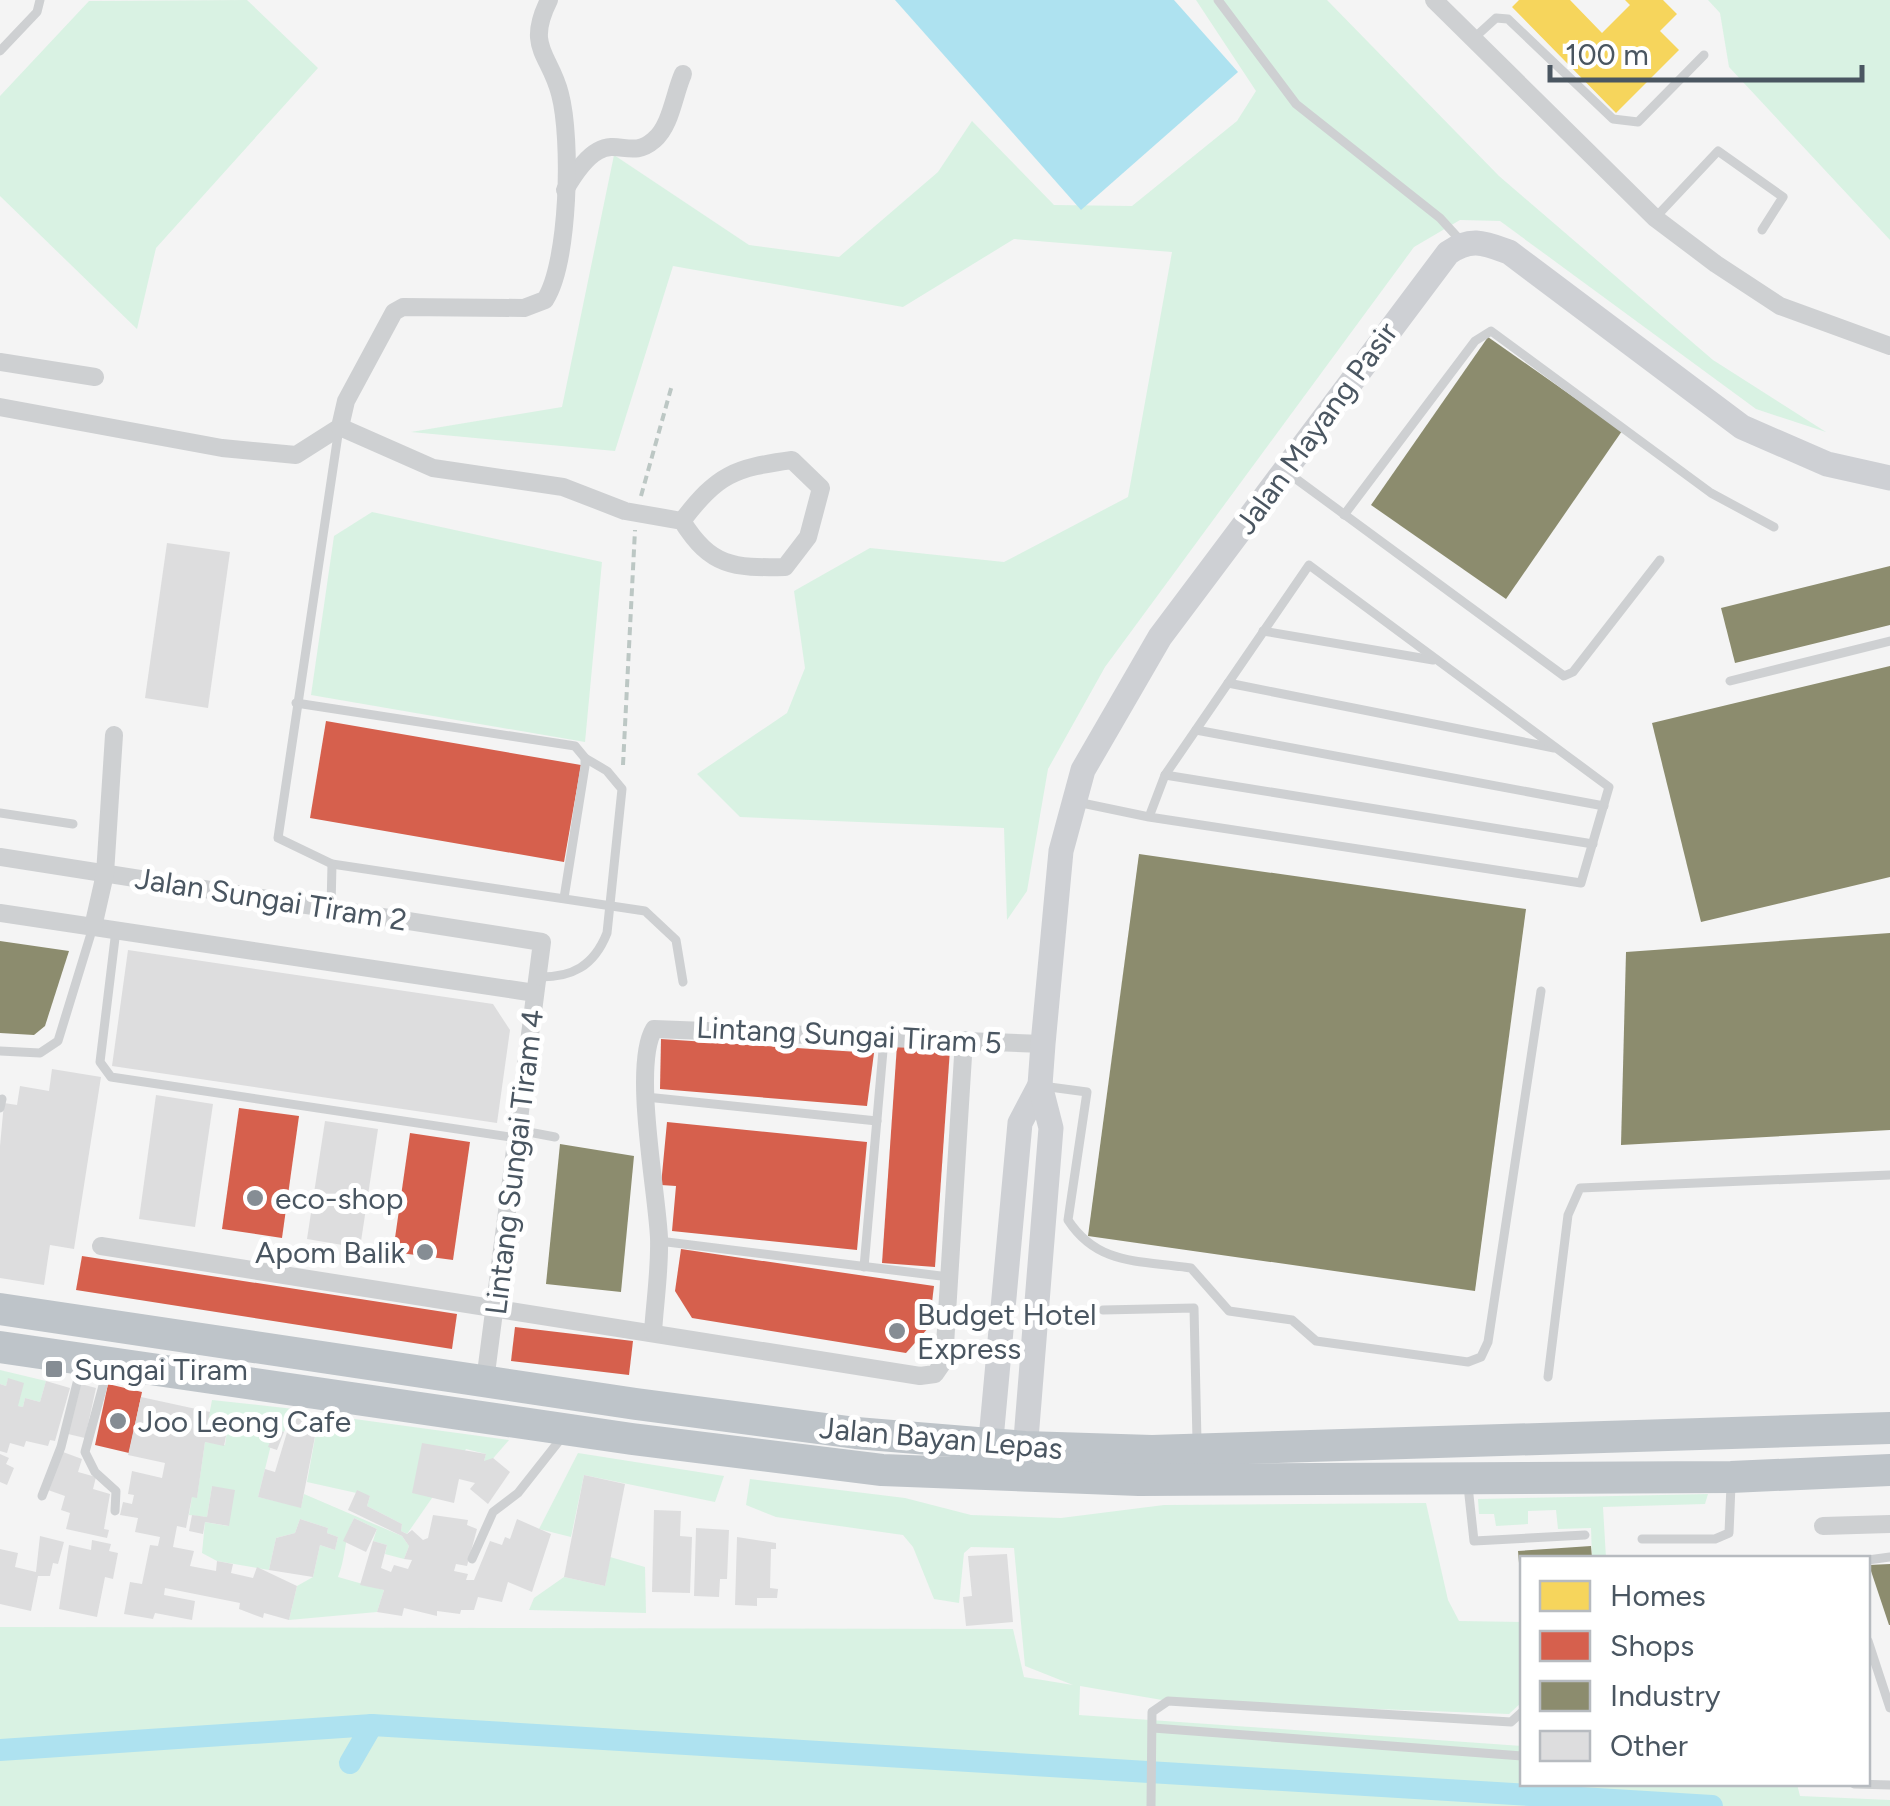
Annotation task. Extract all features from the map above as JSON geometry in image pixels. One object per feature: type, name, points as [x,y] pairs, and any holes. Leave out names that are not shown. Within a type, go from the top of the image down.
[{"type":"highway","name":"Jalan Bayan Lepas","points":[[0,1309],[856,1433],[989,1460],[1139,1480],[1467,1475],[1731,1477],[1890,1470]]},
{"type":"highway","name":"Jalan Bayan Lepas","points":[[0,1347],[568,1430],[882,1470],[989,1460]]},
{"type":"highway","name":"Jalan Bayan Lepas","points":[[1024,1463],[1198,1449],[1890,1428]]},
{"type":"highway","points":[[882,1470],[962,1490],[1040,1494],[1139,1480]]},
{"type":"street","points":[[0,407],[222,448],[296,456],[340,427],[346,401],[394,312],[404,308],[524,308],[545,300],[561,265],[565,191],[561,95],[540,53],[540,28],[550,0]]},
{"type":"street","points":[[1434,0],[1656,218],[1780,306],[1890,346]]},
{"type":"street","points":[[565,191],[582,160],[595,151],[606,146],[644,147],[654,140],[683,74]]},
{"type":"street","points":[[1463,243],[1481,242],[1509,252],[1742,427],[1828,464],[1890,478]]},
{"type":"street","name":"Jalan Mayang Pasir","points":[[1024,1463],[1052,1128],[1040,1085],[1043,1044],[1061,851],[1082,770],[1160,637],[1286,472],[1380,340],[1448,254],[1463,243]]},
{"type":"street","points":[[0,362],[95,376]]},
{"type":"street","points":[[340,427],[433,468],[502,474],[682,521],[702,553],[742,568],[786,567],[808,537],[820,488],[792,460],[740,467],[708,488],[682,521]]},
{"type":"street","points":[[94,927],[106,874],[114,735]]},
{"type":"street","name":"Jalan Sungai Tiram 2","points":[[0,857],[542,942]]},
{"type":"street","points":[[0,913],[536,985]]},
{"type":"street","name":"Lintang Sungai Tiram 4","points":[[486,1381],[542,942]]},
{"type":"street","name":"Lintang Sungai Tiram 5","points":[[646,1097],[648,1040],[654,1029],[666,1026],[1043,1044]]},
{"type":"street","points":[[100,1246],[920,1376],[935,1374],[944,1361],[964,1040]]},
{"type":"street","name":"Jalan Mayang Pasir","points":[[989,1460],[1020,1123],[1040,1085]]},
{"type":"street","points":[[646,1097],[659,1241],[654,1332]]},
{"type":"street","points":[[1824,1526],[1890,1524]]},
{"type":"lane","points":[[0,51],[37,12],[40,0]]},
{"type":"lane","points":[[1218,0],[1296,104],[1440,218],[1463,243]]},
{"type":"lane","points":[[1473,39],[1496,18],[1508,18],[1613,119],[1638,122],[1704,55]]},
{"type":"lane","points":[[1656,218],[1718,151],[1783,197],[1762,230]]},
{"type":"lane","points":[[1344,515],[1476,340],[1491,331],[1711,493],[1774,526]]},
{"type":"lane","points":[[340,427],[278,838],[332,864],[645,910],[666,926],[676,940],[682,982]]},
{"type":"lane","points":[[1286,472],[1564,676],[1573,672],[1660,560]]},
{"type":"lane","points":[[1074,802],[1149,816],[1581,884],[1609,787],[1309,565],[1166,775],[1149,816]]},
{"type":"lane","points":[[1264,631],[1438,661]]},
{"type":"lane","points":[[1730,680],[1890,641]]},
{"type":"lane","points":[[1228,683],[1556,748]]},
{"type":"lane","points":[[296,703],[575,746],[585,758],[607,771],[622,789],[607,933],[592,958],[563,978],[536,985]]},
{"type":"lane","points":[[1196,730],[1604,806]]},
{"type":"lane","points":[[564,898],[585,758]]},
{"type":"lane","points":[[1166,775],[1593,844]]},
{"type":"lane","points":[[0,813],[73,824]]},
{"type":"lane","points":[[331,908],[332,864]]},
{"type":"lane","points":[[0,1051],[40,1052],[58,1041],[94,927]]},
{"type":"lane","points":[[116,930],[100,1062],[111,1077],[555,1137]]},
{"type":"lane","points":[[1040,1085],[1087,1092],[1068,1220],[1084,1244],[1111,1256],[1192,1268],[1228,1311],[1292,1320],[1316,1340],[1468,1362],[1481,1357],[1488,1342],[1541,991]]},
{"type":"lane","points":[[864,1266],[884,1036]]},
{"type":"lane","points":[[646,1097],[876,1121]]},
{"type":"lane","points":[[1548,1377],[1568,1215],[1573,1195],[1580,1188],[1890,1175]]},
{"type":"lane","points":[[659,1241],[949,1277]]},
{"type":"lane","points":[[1103,1310],[1194,1308],[1198,1449]]},
{"type":"lane","points":[[42,1496],[96,1361]]},
{"type":"lane","points":[[96,1361],[85,1452],[94,1472],[116,1491],[115,1511]]},
{"type":"lane","points":[[472,1559],[493,1512],[518,1493],[568,1430]]},
{"type":"lane","points":[[61,1446],[85,1452]]},
{"type":"lane","points":[[1467,1475],[1474,1542],[1585,1535]]},
{"type":"lane","points":[[1642,1539],[1715,1539],[1729,1533],[1731,1477]]},
{"type":"lane","points":[[1870,1647],[1890,1708]]},
{"type":"lane","points":[[1151,1806],[1152,1712],[1168,1701],[1511,1722],[1520,1714]]},
{"type":"lane","points":[[1153,1728],[1520,1756]]},
{"type":"path","points":[[622,789],[636,512],[672,385]]},
{"type":"green space","points":[[247,0],[318,68],[156,248],[137,329],[0,196],[0,96],[89,1]]},
{"type":"green space","points":[[1196,0],[1327,0],[1499,176],[1713,360],[1826,432],[1756,409],[1500,221],[1460,220],[1414,247],[1105,667],[1048,769],[1027,891],[1007,920],[1004,828],[740,817],[697,774],[787,713],[805,668],[794,591],[870,548],[1004,562],[1128,497],[1172,252],[1014,239],[903,307],[673,266],[615,451],[411,432],[562,407],[614,155],[749,245],[839,257],[938,172],[972,121],[1054,205],[1132,206],[1237,121],[1256,91]]},
{"type":"green space","points":[[1708,0],[1890,0],[1890,240],[1729,67],[1720,13]]},
{"type":"green space","points":[[372,512],[602,562],[585,742],[311,695],[334,536]]},
{"type":"green space","points":[[0,1370],[46,1381],[40,1402],[25,1398],[23,1407],[18,1406],[8,1379],[6,1386],[0,1384]]},
{"type":"green space","points":[[212,1400],[294,1409],[284,1432],[275,1429],[258,1497],[301,1507],[304,1494],[402,1536],[409,1546],[404,1559],[385,1554],[387,1545],[373,1541],[377,1529],[354,1518],[351,1525],[338,1577],[384,1590],[377,1612],[289,1620],[297,1586],[313,1577],[320,1545],[335,1550],[338,1537],[327,1533],[328,1528],[300,1519],[295,1533],[276,1538],[269,1570],[217,1561],[202,1553],[205,1522],[228,1526],[212,1486],[207,1517],[189,1515],[192,1497],[197,1497],[205,1442],[225,1445],[227,1431],[207,1426]]},
{"type":"green space","points":[[319,1416],[509,1440],[489,1463],[484,1461],[486,1454],[466,1449],[407,1534],[401,1531],[402,1524],[367,1506],[370,1496],[307,1482]]},
{"type":"green space","points":[[578,1453],[724,1476],[715,1502],[584,1475],[571,1537],[539,1529]]},
{"type":"green space","points":[[750,1479],[905,1498],[971,1515],[1061,1518],[1164,1505],[1426,1503],[1448,1600],[1459,1621],[1520,1622],[1520,1704],[1509,1714],[1168,1701],[1080,1686],[1079,1715],[1520,1746],[1520,1786],[1798,1786],[1800,1796],[1890,1800],[1890,1806],[0,1806],[0,1627],[1013,1629],[1024,1677],[1073,1685],[1025,1666],[1014,1548],[971,1547],[964,1553],[959,1603],[934,1599],[913,1547],[903,1535],[776,1517],[746,1505]]},
{"type":"green space","points":[[1708,1494],[1705,1504],[1603,1507],[1606,1556],[1592,1556],[1591,1528],[1558,1529],[1556,1510],[1528,1511],[1528,1524],[1496,1526],[1494,1514],[1479,1514],[1478,1499]]},
{"type":"green space","points":[[610,1557],[645,1567],[646,1613],[529,1610],[534,1598],[564,1577],[605,1586]]},
{"type":"water","points":[[895,0],[1174,0],[1238,72],[1081,210]]},
{"type":"building: Homes","points":[[1519,0],[1570,0],[1602,33],[1630,5],[1625,0],[1663,0],[1677,14],[1660,31],[1679,50],[1616,113],[1512,7]]},
{"type":"building: Shops","points":[[326,721],[581,765],[564,862],[310,818]]},
{"type":"building: Shops","points":[[661,1039],[874,1053],[867,1106],[660,1089]]},
{"type":"building: Shops","points":[[897,1045],[950,1049],[935,1267],[882,1263]]},
{"type":"building: Shops","points":[[239,1108],[299,1116],[282,1238],[222,1229]]},
{"type":"building: Shops","points":[[667,1122],[867,1142],[857,1250],[672,1231],[676,1186],[661,1185]]},
{"type":"building: Shops","points":[[410,1133],[470,1142],[453,1260],[393,1252]]},
{"type":"building: Shops","points":[[681,1249],[934,1286],[929,1327],[906,1353],[692,1318],[675,1291]]},
{"type":"building: Shops","points":[[82,1256],[457,1314],[452,1349],[76,1290]]},
{"type":"building: Shops","points":[[515,1327],[633,1341],[629,1375],[511,1361]]},
{"type":"building: Shops","name":"Joo Leong Cafe","points":[[108,1384],[142,1392],[129,1453],[95,1445]]},
{"type":"building: Industry","points":[[1488,337],[1622,431],[1506,599],[1371,505]]},
{"type":"building: Industry","points":[[1890,566],[1890,625],[1735,663],[1721,608]]},
{"type":"building: Industry","points":[[1890,666],[1890,877],[1701,922],[1652,723]]},
{"type":"building: Industry","points":[[1139,854],[1526,909],[1475,1291],[1088,1236]]},
{"type":"building: Industry","points":[[1890,933],[1890,1130],[1621,1145],[1626,952]]},
{"type":"building: Industry","points":[[0,941],[69,951],[45,1026],[34,1035],[0,1033]]},
{"type":"building: Industry","points":[[560,1144],[634,1156],[621,1292],[546,1284]]},
{"type":"building: Industry","points":[[1591,1546],[1592,1556],[1520,1556],[1520,1575],[1518,1551]]},
{"type":"building: Industry","points":[[1890,1564],[1890,1625],[1870,1568]]},
{"type":"building: Other","points":[[167,543],[230,552],[208,708],[145,698]]},
{"type":"building: Other","points":[[128,950],[493,1004],[510,1030],[497,1123],[112,1066]]},
{"type":"building: Other","points":[[52,1069],[101,1077],[74,1249],[50,1245],[44,1285],[0,1278],[0,1146],[4,1103],[17,1105],[20,1086],[49,1091]]},
{"type":"building: Other","points":[[156,1095],[213,1104],[195,1227],[139,1219]]},
{"type":"building: Other","points":[[325,1121],[378,1129],[360,1248],[307,1239]]},
{"type":"building: Other","points":[[8,1378],[24,1383],[18,1406],[23,1407],[25,1398],[40,1402],[46,1381],[70,1388],[55,1441],[50,1440],[48,1446],[26,1441],[24,1447],[10,1443],[7,1453],[0,1451],[0,1384],[6,1386]]},
{"type":"building: Other","points":[[81,1384],[96,1388],[85,1438],[68,1434]]},
{"type":"building: Other","points":[[141,1397],[210,1412],[207,1426],[227,1431],[224,1446],[205,1442],[197,1498],[192,1497],[186,1528],[177,1526],[173,1547],[194,1551],[190,1566],[216,1571],[217,1561],[233,1564],[231,1573],[253,1578],[257,1567],[297,1586],[289,1620],[264,1613],[263,1618],[239,1609],[240,1603],[165,1588],[164,1595],[195,1601],[192,1620],[155,1613],[153,1619],[124,1614],[130,1582],[142,1584],[150,1545],[158,1546],[160,1537],[135,1532],[138,1518],[120,1515],[123,1502],[132,1504],[134,1495],[128,1494],[132,1471],[162,1478],[165,1463],[128,1455]]},
{"type":"building: Other","points":[[294,1409],[319,1416],[301,1508],[258,1497],[265,1469],[275,1472]]},
{"type":"building: Other","points":[[275,1429],[284,1432],[277,1450],[268,1447]]},
{"type":"building: Other","points":[[422,1443],[486,1454],[484,1461],[493,1458],[510,1472],[488,1504],[470,1489],[475,1483],[459,1479],[454,1503],[412,1493]]},
{"type":"building: Other","points":[[63,1452],[82,1459],[78,1472],[96,1477],[93,1489],[110,1494],[104,1529],[109,1530],[107,1538],[66,1529],[70,1513],[61,1510],[65,1496],[48,1490]]},
{"type":"building: Other","points":[[0,1454],[9,1458],[6,1464],[14,1468],[7,1485],[0,1482]]},
{"type":"building: Other","points":[[584,1475],[625,1484],[605,1586],[564,1577]]},
{"type":"building: Other","points":[[212,1486],[235,1490],[229,1526],[205,1522],[203,1534],[189,1531],[192,1515],[207,1517]]},
{"type":"building: Other","points":[[357,1490],[370,1496],[367,1506],[402,1524],[401,1531],[407,1534],[412,1530],[423,1540],[428,1538],[433,1515],[468,1520],[467,1525],[477,1529],[467,1566],[456,1564],[454,1571],[468,1574],[466,1580],[474,1580],[490,1541],[502,1545],[505,1537],[510,1539],[517,1519],[551,1534],[532,1592],[508,1582],[502,1602],[478,1597],[474,1610],[461,1610],[460,1614],[437,1611],[437,1616],[404,1608],[402,1616],[377,1612],[384,1590],[360,1585],[373,1541],[387,1545],[381,1568],[391,1572],[394,1565],[408,1569],[412,1560],[404,1559],[409,1546],[402,1536],[348,1510]]},
{"type":"building: Other","points":[[654,1510],[681,1511],[680,1536],[692,1537],[690,1593],[652,1592]]},
{"type":"building: Other","points":[[354,1518],[377,1529],[366,1552],[343,1541]]},
{"type":"building: Other","points":[[300,1519],[328,1528],[327,1533],[338,1537],[335,1550],[320,1545],[313,1577],[269,1570],[276,1538],[295,1533]]},
{"type":"building: Other","points":[[696,1528],[729,1530],[727,1579],[720,1579],[719,1597],[694,1596]]},
{"type":"building: Other","points":[[40,1536],[64,1542],[50,1576],[38,1576],[31,1611],[0,1604],[0,1549],[18,1553],[15,1567],[36,1572]]},
{"type":"building: Other","points":[[737,1537],[776,1543],[776,1549],[771,1549],[770,1588],[778,1589],[777,1598],[757,1598],[757,1606],[735,1605]]},
{"type":"building: Other","points":[[92,1540],[111,1544],[109,1551],[118,1553],[113,1579],[105,1577],[97,1617],[59,1609],[69,1545],[91,1550]]},
{"type":"building: Other","points":[[1007,1554],[1013,1622],[966,1626],[963,1597],[972,1596],[968,1556]]},
{"type":"waterway","points":[[0,1750],[372,1725],[1712,1806]]},
{"type":"waterway","points":[[350,1763],[372,1725]]},
{"type":"place","name":"eco-shop","points":[[255,1198]]},
{"type":"place","name":"Apom Balik","points":[[425,1252]]},
{"type":"place","name":"Budget Hotel Express","points":[[897,1331]]},
{"type":"place","name":"Sungai Tiram","points":[[54,1369]]},
{"type":"place","name":"Joo Leong Cafe","points":[[118,1421]]}]
